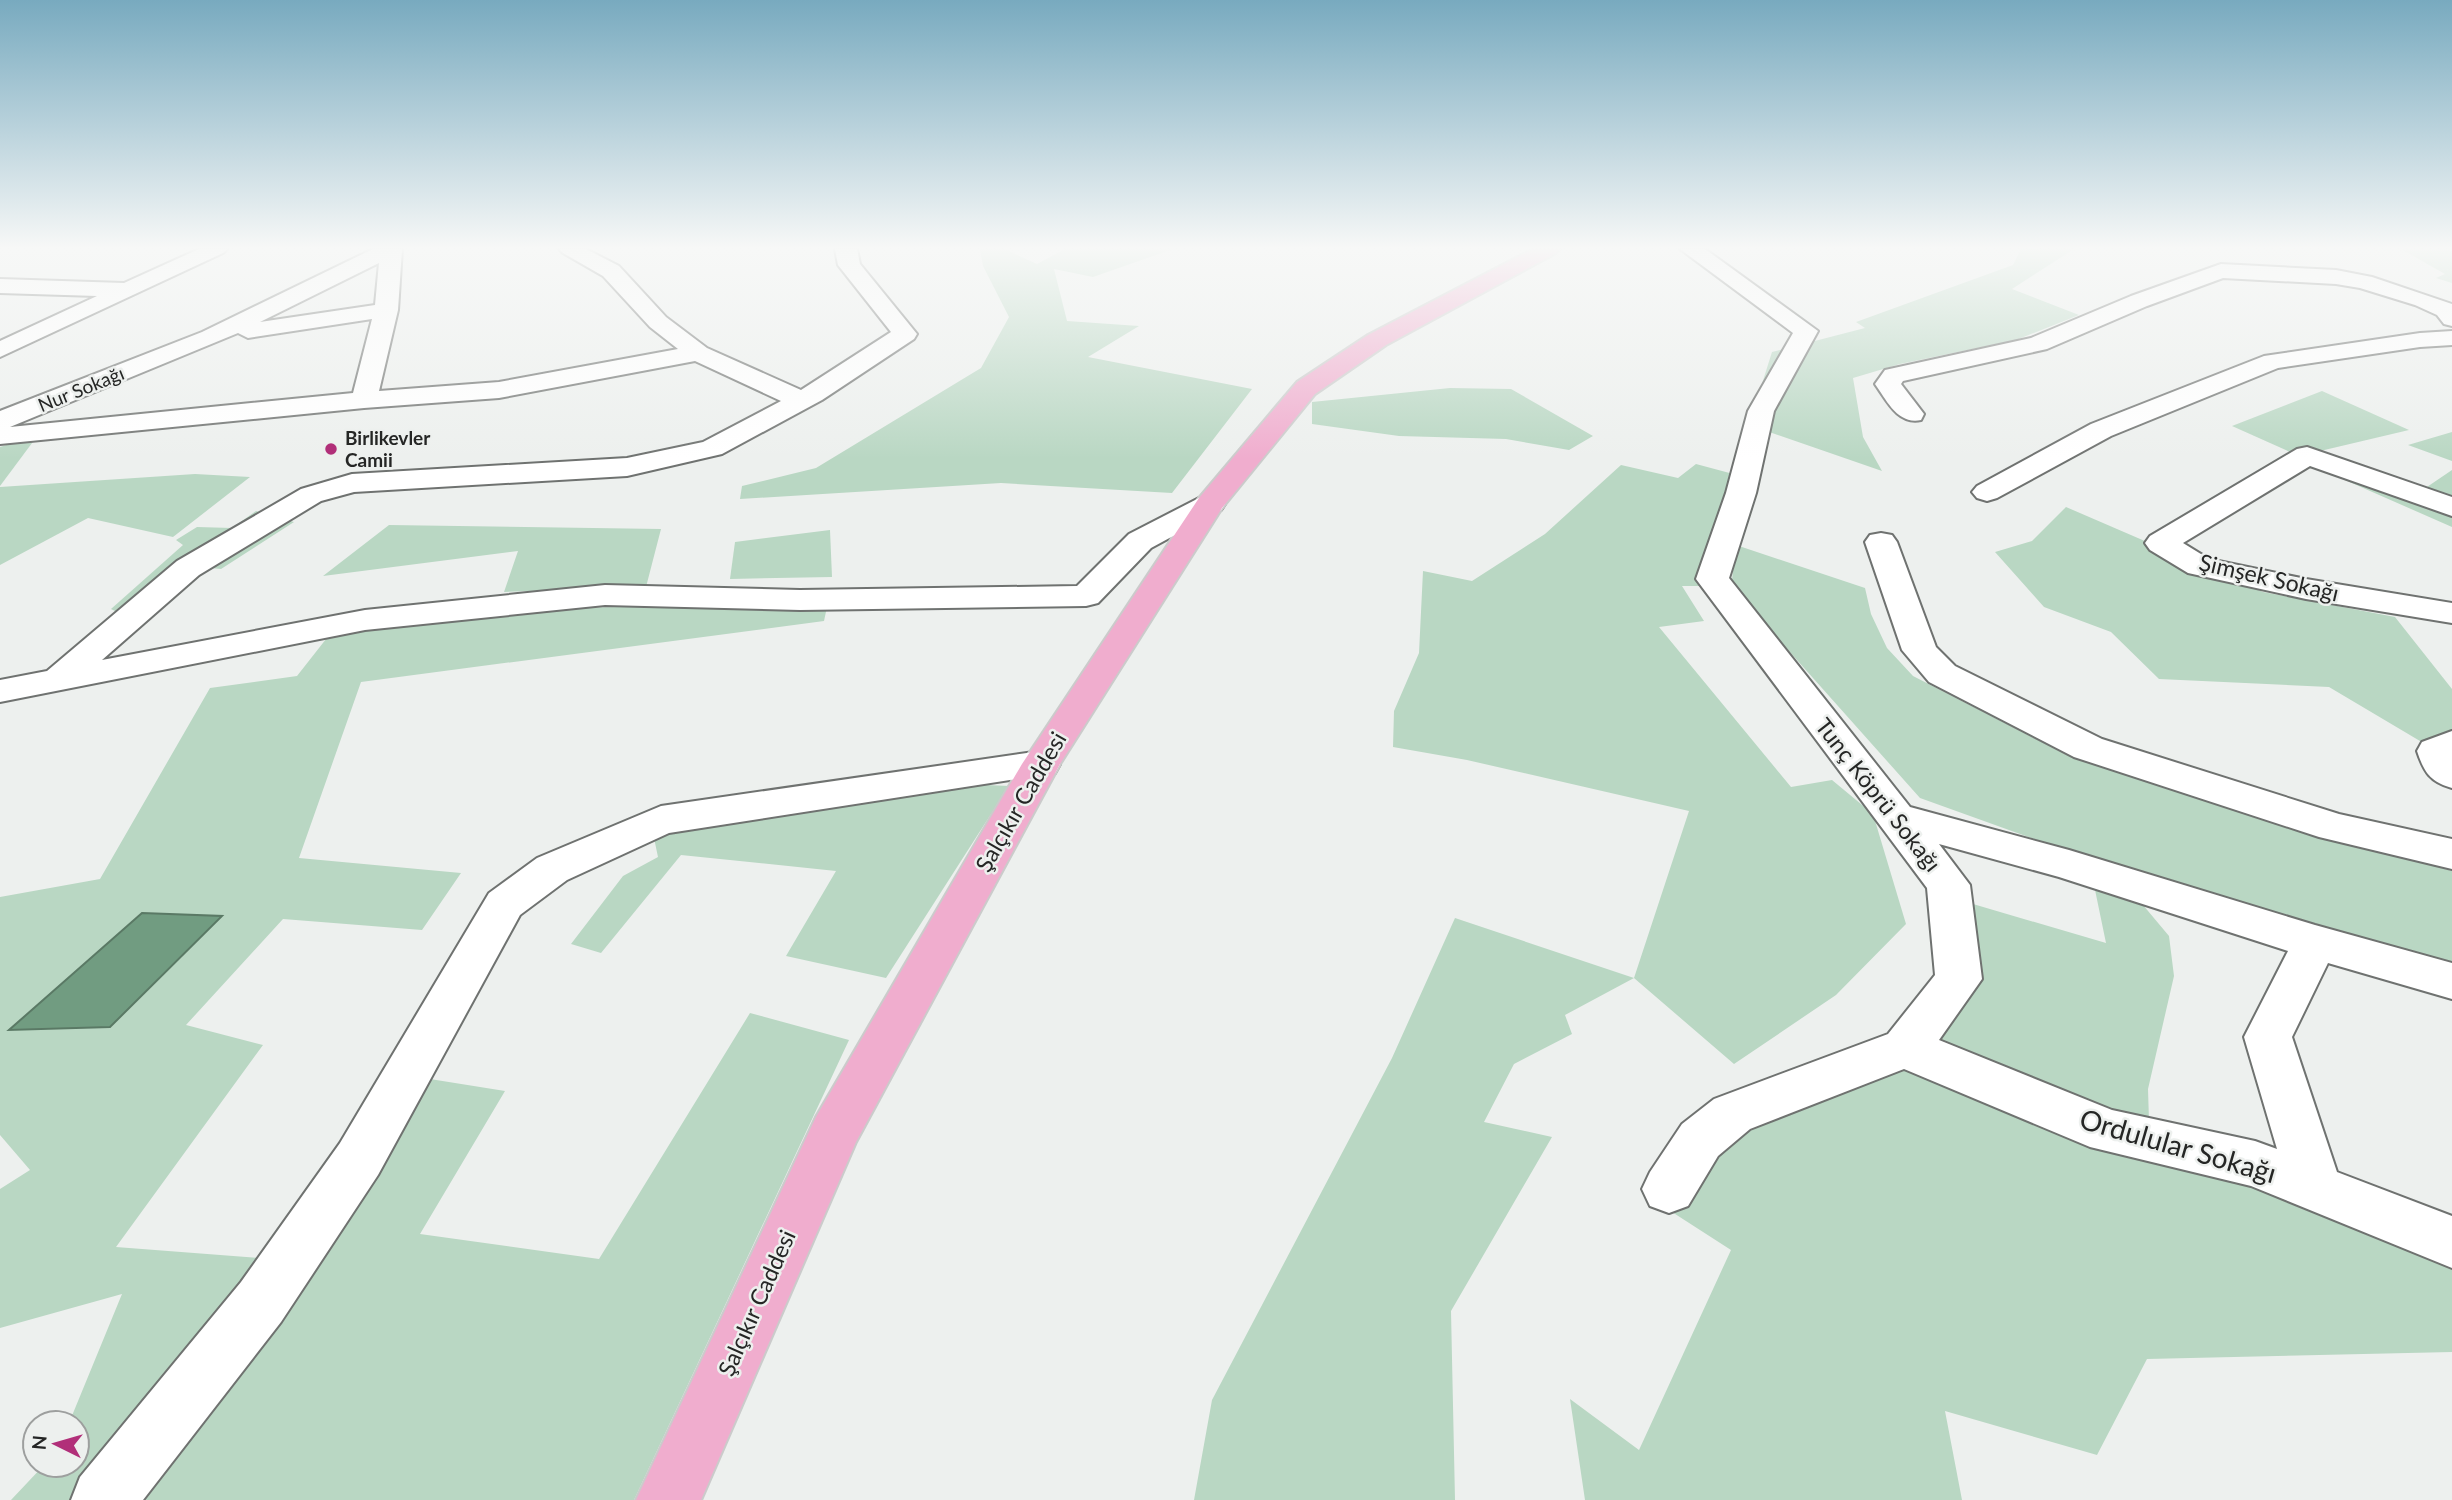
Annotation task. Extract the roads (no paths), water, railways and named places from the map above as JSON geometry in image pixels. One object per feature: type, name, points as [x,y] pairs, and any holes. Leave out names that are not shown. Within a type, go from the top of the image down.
[{"type":"main road","name":"Şalçıkır Caddesi","points":[[668,1500],[834,1133],[1041,764],[1210,504],[1306,388],[1377,340],[1417,319]]},
{"type":"street","points":[[0,350],[68,319]]},
{"type":"street","name":"Nur Sokağı","points":[[0,421],[211,337],[248,319]]},
{"type":"street","points":[[211,337],[328,319]]},
{"type":"street","points":[[364,400],[384,319]]},
{"type":"street","points":[[655,319],[698,353],[801,400]]},
{"type":"street","points":[[57,681],[188,568],[312,495],[352,483],[627,467],[712,448],[801,400],[905,334],[893,319]]},
{"type":"street","name":"Tunç Köprü Sokağı","points":[[1789,319],[1806,331],[1761,411],[1741,493],[1712,579],[1948,885],[1959,979],[1905,1048]]},
{"type":"street","points":[[1911,414],[1888,384],[1894,375],[2038,344],[2097,319]]},
{"type":"street","points":[[1987,492],[2101,430],[2273,361],[2452,338]]},
{"type":"street","points":[[0,436],[364,400],[499,390],[698,353]]},
{"type":"street","name":"Şimşek Sokağı","points":[[2452,507],[2307,455],[2161,543],[2199,566],[2306,589],[2452,613]]},
{"type":"street","points":[[0,691],[365,620],[605,595],[800,600],[1086,596],[1140,541],[1210,504]]},
{"type":"street","points":[[1881,542],[1920,650],[1942,674],[2088,748],[2334,827],[2452,854]]},
{"type":"street","points":[[2452,743],[2436,751],[2442,768],[2452,775]]},
{"type":"street","points":[[103,1500],[261,1302],[359,1159],[504,904],[552,869],[661,820],[1041,764]]},
{"type":"street","points":[[1894,817],[2068,864],[2315,942],[2452,981]]},
{"type":"street","points":[[2315,942],[2268,1037],[2315,1187]]},
{"type":"street","points":[[1669,1189],[1700,1140],[1732,1114],[1905,1048]]},
{"type":"street","name":"Ordulular Sokağı","points":[[1905,1048],[2108,1131],[2255,1164],[2452,1242]]},
{"type":"place","name":"Birlikevler Camii","points":[[331,449]]}]
